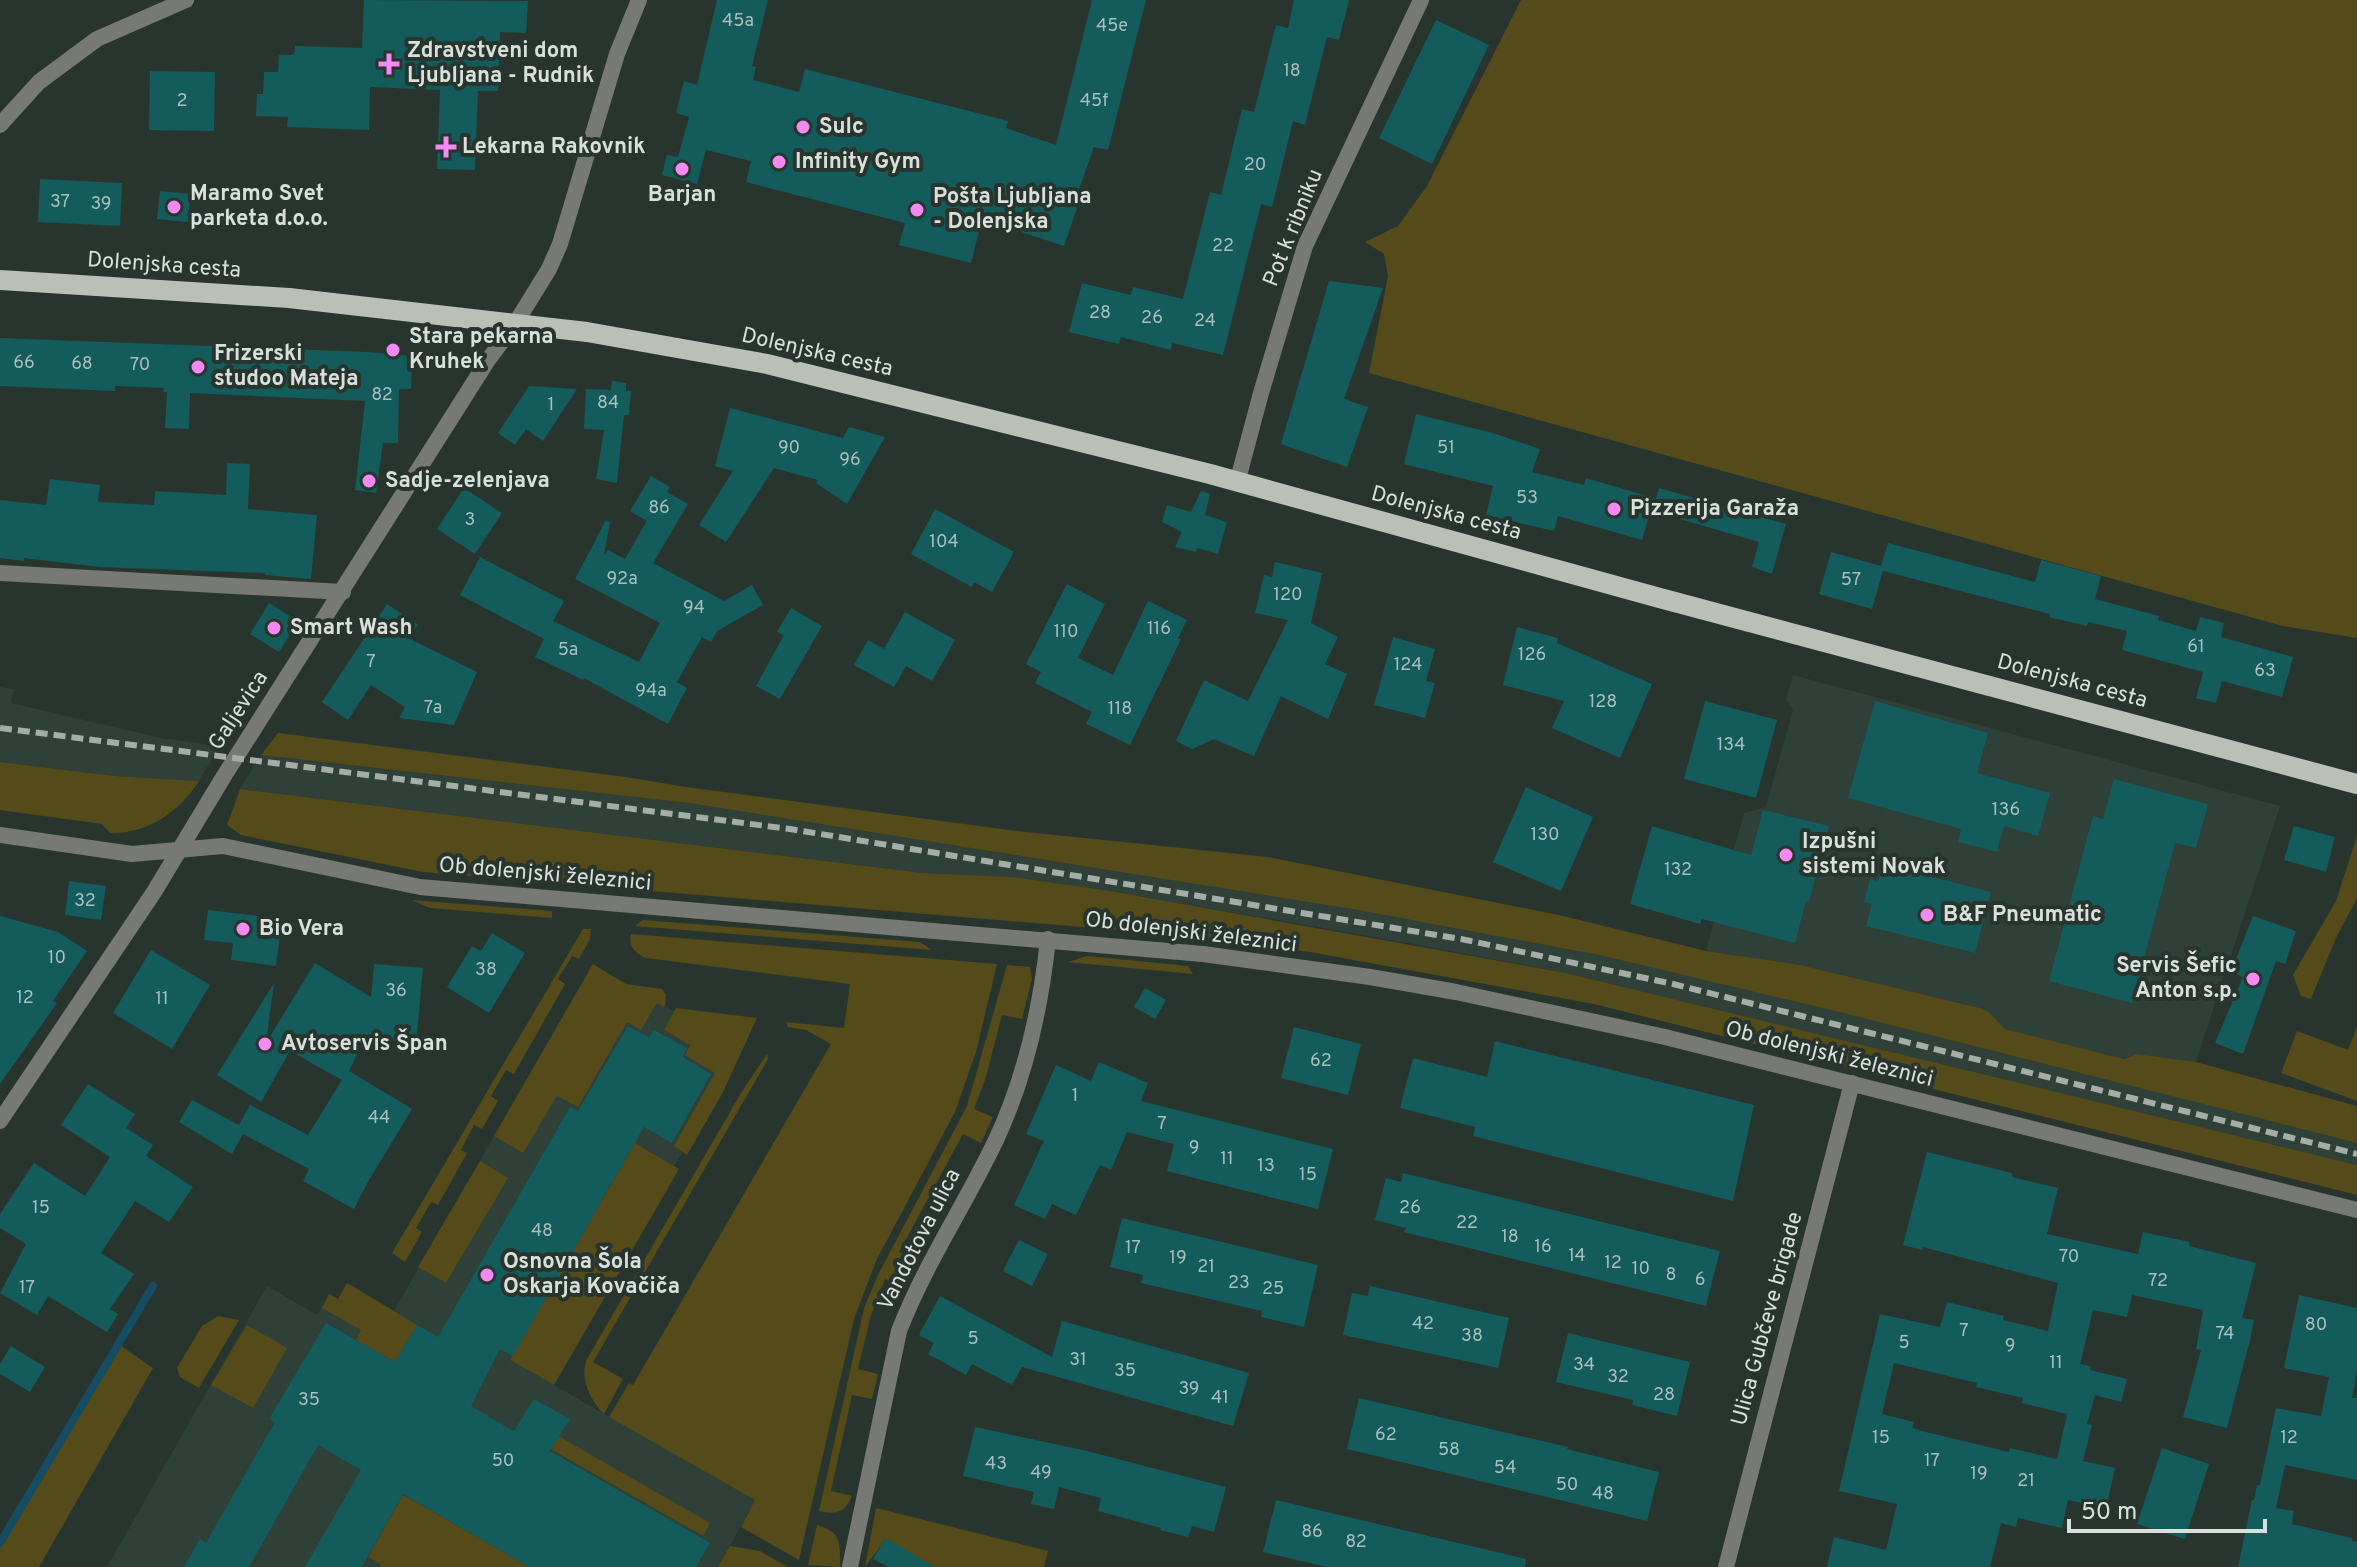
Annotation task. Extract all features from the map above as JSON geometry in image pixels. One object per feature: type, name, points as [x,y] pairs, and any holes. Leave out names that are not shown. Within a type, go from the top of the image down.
[{"type":"main road","name":"Dolenjska cesta","points":[[0,280],[289,298],[608,335],[767,364],[1013,423],[2357,784]]},
{"type":"street","points":[[0,125],[39,82],[97,39],[186,0]]},
{"type":"street","points":[[515,324],[549,269],[560,244],[617,54],[639,0]]},
{"type":"street","name":"Pot k ribniku","points":[[1237,483],[1305,246],[1421,0]]},
{"type":"street","name":"Galjevica","points":[[0,1121],[154,892],[488,360],[515,324]]},
{"type":"street","points":[[0,573],[343,592]]},
{"type":"street","name":"Ob dolenjski železnici","points":[[2,839],[132,854],[223,846],[429,888],[1203,954],[1456,992],[1589,1019],[2357,1210]]},
{"type":"street","name":"Vandotova ulica","points":[[850,1567],[899,1331],[911,1299],[997,1138],[1012,1098],[1039,1001],[1048,939]]},
{"type":"street","name":"Ulica Gubčeve brigade","points":[[1726,1567],[1852,1083]]},
{"type":"shaded area","points":[[1521,0],[2357,0],[2357,638],[2283,626],[1369,373],[1388,276],[1384,254],[1365,242],[1398,226],[1427,186]]},
{"type":"shaded area","points":[[1793,675],[2280,806],[2196,1062],[2137,1054],[2124,1059],[2005,1029],[1989,1012],[1980,1008],[1796,964],[1706,951],[1744,813],[1766,807],[1793,710],[1786,700]]},
{"type":"shaded area","points":[[0,687],[14,689],[11,703],[161,738],[220,746],[199,781],[115,776],[0,762]]},
{"type":"shaded area","points":[[278,733],[1017,831],[1268,857],[1559,915],[1706,951],[1796,964],[1980,1008],[1989,1012],[2005,1029],[2124,1059],[2137,1054],[2196,1062],[2357,1106],[2357,1143],[1835,1011],[1599,955],[1352,909],[689,803],[261,755]]},
{"type":"shaded area","points":[[261,755],[689,803],[1352,909],[1599,955],[1835,1011],[2357,1143],[2357,1165],[1566,973],[1408,943],[1013,877],[923,873],[240,789]]},
{"type":"shaded area","points":[[0,762],[115,776],[199,781],[182,802],[161,819],[137,830],[110,833],[102,824],[0,810]]},
{"type":"shaded area","points":[[240,789],[923,873],[1013,877],[1105,890],[1566,973],[2357,1165],[2357,1195],[1594,1004],[1310,952],[1118,930],[423,872],[241,835],[227,825]]},
{"type":"shaded area","points":[[2357,836],[2357,898],[2336,938],[2311,999],[2301,996],[2293,975],[2336,901]]},
{"type":"shaded area","points":[[412,900],[552,911],[552,918],[430,908]]},
{"type":"shaded area","points":[[643,920],[920,942],[932,950],[635,926]]},
{"type":"shaded area","points":[[583,929],[591,929],[590,939],[579,959],[572,956],[558,979],[565,984],[514,1074],[506,1070],[491,1096],[498,1101],[482,1129],[474,1125],[461,1150],[467,1153],[438,1205],[431,1202],[416,1228],[422,1232],[405,1262],[392,1253]]},
{"type":"shaded area","points":[[631,934],[997,964],[976,1052],[955,1112],[876,1261],[854,1319],[799,1560],[741,1527],[755,1500],[609,1417],[629,1383],[633,1385],[831,1044],[806,1030],[788,1027],[786,1022],[844,1028],[850,984],[646,958],[633,949]]},
{"type":"shaded area","points":[[1087,956],[1188,966],[1193,974],[1068,962]]},
{"type":"shaded area","points":[[593,964],[626,984],[662,989],[666,995],[665,1007],[657,1003],[641,1030],[627,1022],[578,1107],[557,1096],[523,1153],[494,1136]]},
{"type":"shaded area","points":[[1007,965],[1030,967],[1032,979],[1022,1019],[1002,1015],[974,1109],[993,1117],[981,1143],[963,1134],[899,1252],[918,1263],[903,1288],[885,1279],[871,1315],[858,1369],[878,1374],[872,1399],[852,1395],[831,1491],[852,1496],[839,1511],[819,1511],[864,1308],[878,1275],[967,1106]]},
{"type":"shaded area","name":"Osnovna Šola Oskarja Kovačiča","points":[[622,982],[738,1047],[718,1093],[674,1166],[635,1143],[510,1360],[755,1500],[730,1546],[768,1567],[107,1567],[267,1286],[317,1315],[329,1294],[338,1299],[347,1283],[394,1311],[526,1080]]},
{"type":"shaded area","points":[[676,1008],[757,1018],[722,1094],[687,1155],[674,1146],[715,1073],[685,1055],[690,1045],[664,1030]]},
{"type":"shaded area","points":[[2357,1027],[2357,1101],[2281,1073],[2297,1031],[2348,1050]]},
{"type":"shaded area","points":[[767,1054],[768,1059],[593,1362],[623,1379],[604,1414],[587,1388],[584,1373],[587,1359],[741,1093]]},
{"type":"shaded area","points":[[635,1143],[679,1169],[554,1385],[510,1360]]},
{"type":"shaded area","points":[[480,1161],[508,1178],[446,1283],[418,1267]]},
{"type":"shaded area","points":[[347,1283],[417,1325],[395,1362],[356,1340],[361,1330],[322,1308],[329,1294],[338,1299]]},
{"type":"shaded area","points":[[218,1316],[239,1320],[199,1388],[180,1377],[177,1368],[202,1326]]},
{"type":"shaded area","points":[[247,1325],[287,1348],[253,1408],[211,1385]]},
{"type":"shaded area","points":[[121,1346],[153,1368],[39,1567],[0,1567],[0,1548]]},
{"type":"shaded area","points":[[527,1418],[710,1523],[703,1536],[519,1431]]},
{"type":"shaded area","points":[[403,1495],[529,1567],[380,1567],[381,1564],[368,1557]]},
{"type":"shaded area","points":[[876,1508],[1048,1551],[1044,1567],[935,1567],[886,1539],[865,1567]]},
{"type":"shaded area","points":[[817,1525],[831,1531],[838,1540],[840,1567],[808,1565]]},
{"type":"shaded area","points":[[730,1546],[760,1551],[788,1567],[718,1567]]},
{"type":"building","name":"Zdravstveni dom Ljubljana - Rudnik","points":[[364,0],[528,1],[526,33],[500,32],[498,91],[478,91],[475,170],[437,169],[440,90],[370,87],[369,130],[287,127],[288,117],[256,116],[257,94],[263,94],[264,72],[278,72],[279,55],[294,55],[295,46],[362,48]]},
{"type":"building","points":[[717,0],[768,0],[752,66],[756,67],[753,80],[799,92],[805,69],[1008,121],[1006,128],[1056,145],[1092,0],[1146,0],[1108,150],[1094,147],[1076,198],[1080,199],[1064,246],[982,219],[971,263],[899,245],[905,223],[746,182],[751,161],[706,150],[697,184],[662,175],[667,155],[678,157],[689,117],[676,113],[684,81],[697,85]]},
{"type":"building","points":[[1294,0],[1349,0],[1339,40],[1327,37],[1305,125],[1293,121],[1272,207],[1261,204],[1223,355],[1172,343],[1171,350],[1121,337],[1119,344],[1069,332],[1082,283],[1131,295],[1133,287],[1183,299],[1210,192],[1221,195],[1242,109],[1254,112],[1276,25],[1288,28]]},
{"type":"building","points":[[1436,20],[1489,45],[1432,164],[1379,138]]},
{"type":"building","points":[[150,71],[215,72],[214,131],[149,130]]},
{"type":"building","points":[[40,179],[122,183],[120,226],[38,222]]},
{"type":"building","name":"Maramo Svet parketa d.o.o.","points":[[160,191],[191,194],[188,222],[157,219]]},
{"type":"building","points":[[1329,281],[1383,288],[1344,399],[1368,407],[1347,467],[1281,444]]},
{"type":"building","points":[[0,338],[412,356],[411,389],[399,389],[398,443],[383,443],[376,493],[355,490],[365,401],[190,393],[189,429],[165,428],[167,392],[163,392],[164,388],[115,386],[115,391],[0,386]]},
{"type":"building","points":[[612,381],[626,383],[626,391],[631,391],[629,415],[624,415],[617,483],[596,479],[604,430],[584,429],[586,389],[611,390]]},
{"type":"building","points":[[529,386],[577,389],[543,441],[526,429],[515,445],[498,433]]},
{"type":"building","points":[[730,408],[843,438],[849,427],[885,437],[847,504],[816,483],[818,480],[774,468],[726,542],[699,525],[733,471],[715,466]]},
{"type":"building","points":[[1416,414],[1493,433],[1540,449],[1532,472],[1584,485],[1586,478],[1654,498],[1642,540],[1558,516],[1554,531],[1486,515],[1493,486],[1404,464]]},
{"type":"building","points":[[227,463],[250,464],[248,509],[317,515],[311,579],[265,573],[99,567],[0,558],[0,500],[46,505],[50,479],[100,485],[98,502],[154,505],[155,491],[226,495]]},
{"type":"building","points":[[651,476],[670,487],[667,492],[688,504],[653,563],[724,601],[752,585],[763,605],[717,631],[711,642],[702,637],[677,682],[687,688],[668,724],[584,678],[535,657],[544,639],[460,595],[480,557],[564,601],[553,621],[639,662],[660,623],[575,579],[606,520],[610,522],[604,555],[608,550],[625,559],[647,521],[630,511]]},
{"type":"building","points":[[464,488],[502,513],[475,554],[437,529]]},
{"type":"building","points":[[1659,488],[1786,524],[1772,574],[1752,567],[1759,542],[1652,511]]},
{"type":"building","points":[[1201,491],[1210,494],[1205,515],[1227,522],[1218,554],[1197,548],[1196,552],[1175,547],[1182,532],[1162,522],[1167,505],[1191,512]]},
{"type":"building","points":[[935,509],[1014,552],[992,592],[974,582],[972,587],[911,554]]},
{"type":"building","points":[[1888,543],[2035,582],[2041,560],[2101,576],[2095,599],[2159,616],[2158,620],[2196,631],[2200,617],[2224,623],[2221,637],[2293,657],[2282,697],[2222,681],[2216,703],[2196,698],[2203,672],[2122,650],[2127,631],[2049,617],[2050,614],[1883,571],[1872,609],[1819,594],[1831,552],[1881,566]]},
{"type":"building","points":[[1275,562],[1322,573],[1311,623],[1338,637],[1325,664],[1347,674],[1328,719],[1281,696],[1254,756],[1214,739],[1192,749],[1176,741],[1204,680],[1248,701],[1288,620],[1255,613],[1264,575],[1272,577]]},
{"type":"building","points":[[1067,584],[1105,604],[1078,658],[1113,675],[1148,601],[1187,620],[1178,638],[1181,639],[1130,745],[1086,724],[1092,712],[1035,683],[1041,672],[1026,664]]},
{"type":"building","name":"Smart Wash","points":[[269,603],[298,621],[279,652],[250,634]]},
{"type":"building","points":[[387,604],[418,625],[408,638],[477,672],[454,725],[399,718],[405,707],[371,685],[348,720],[322,702]]},
{"type":"building","points":[[791,608],[822,626],[780,699],[756,686],[784,635],[777,632]]},
{"type":"building","points":[[905,612],[955,640],[932,681],[906,666],[894,687],[854,665],[868,640],[884,649]]},
{"type":"building","points":[[1517,627],[1558,638],[1557,643],[1652,684],[1620,758],[1552,728],[1564,701],[1503,685]]},
{"type":"building","points":[[1393,637],[1435,649],[1426,681],[1435,683],[1425,718],[1374,705]]},
{"type":"building","points":[[1705,701],[1777,720],[1756,798],[1684,779]]},
{"type":"building","points":[[1875,701],[1988,733],[1977,773],[2050,793],[2038,836],[2004,826],[1997,852],[1958,842],[1961,829],[1848,798]]},
{"type":"building","points":[[2114,779],[2208,804],[2196,848],[2175,843],[2132,1003],[2049,981],[2093,816],[2103,819]]},
{"type":"building","points":[[1526,787],[1593,817],[1561,891],[1493,862]]},
{"type":"building","points":[[1763,810],[1829,826],[1795,943],[1702,919],[1700,924],[1630,904],[1652,826],[1751,855]]},
{"type":"building","points":[[2294,826],[2335,837],[2326,872],[2284,860]]},
{"type":"building","name":"B&F Pneumatic","points":[[1883,864],[1991,892],[1975,953],[1866,926],[1872,904],[1864,902],[1870,879],[1878,881]]},
{"type":"building","points":[[69,881],[106,886],[101,920],[65,915]]},
{"type":"building","name":"Bio Vera","points":[[208,910],[282,919],[276,966],[231,960],[233,943],[204,940]]},
{"type":"building","points":[[0,916],[58,932],[87,951],[53,1001],[57,1003],[0,1084]]},
{"type":"building","points":[[2253,916],[2296,931],[2285,964],[2276,961],[2243,1054],[2215,1043],[2243,977],[2231,972]]},
{"type":"building","points":[[492,933],[525,953],[489,1013],[447,987],[472,946],[481,951]]},
{"type":"building","points":[[151,950],[210,985],[172,1049],[113,1013]]},
{"type":"building","points":[[315,963],[371,997],[374,964],[423,968],[416,1044],[365,1038],[349,1071],[412,1109],[354,1209],[303,1181],[309,1169],[243,1134],[232,1154],[179,1122],[192,1100],[239,1125],[250,1105],[308,1135],[342,1080],[290,1051],[261,1102],[217,1075],[274,983],[266,1043]]},
{"type":"building","points":[[1145,988],[1166,1000],[1155,1019],[1134,1007]]},
{"type":"building","points":[[628,1026],[649,1037],[654,1030],[687,1048],[683,1057],[711,1074],[672,1143],[644,1127],[513,1356],[500,1349],[471,1406],[514,1431],[534,1399],[570,1419],[550,1451],[710,1543],[696,1567],[529,1567],[403,1494],[362,1567],[305,1567],[361,1470],[318,1445],[249,1567],[184,1567],[200,1539],[206,1543],[275,1422],[269,1419],[326,1323],[395,1362],[417,1325],[438,1337],[570,1107],[578,1111]]},
{"type":"building","points":[[1294,1027],[1361,1044],[1348,1095],[1281,1078]]},
{"type":"building","points":[[1495,1041],[1754,1105],[1733,1201],[1473,1136],[1475,1127],[1400,1108],[1413,1058],[1487,1077]]},
{"type":"building","points":[[1099,1062],[1148,1083],[1141,1101],[1333,1149],[1318,1209],[1167,1171],[1174,1144],[1127,1132],[1111,1170],[1100,1165],[1076,1215],[1052,1204],[1045,1219],[1014,1205],[1044,1141],[1026,1134],[1056,1065],[1091,1081]]},
{"type":"building","points":[[88,1084],[135,1114],[126,1128],[153,1145],[146,1156],[193,1187],[169,1222],[135,1201],[101,1253],[134,1274],[110,1309],[118,1314],[107,1332],[48,1296],[37,1315],[0,1293],[26,1244],[0,1228],[0,1214],[34,1163],[85,1196],[110,1157],[61,1125]]},
{"type":"building","points":[[1927,1152],[2058,1188],[2047,1234],[2138,1254],[2143,1232],[2190,1242],[2189,1246],[2256,1263],[2242,1318],[2254,1320],[2227,1428],[2183,1417],[2201,1350],[2196,1349],[2203,1310],[2132,1295],[2127,1317],[2093,1310],[2080,1364],[2091,1366],[2090,1370],[2127,1379],[2121,1402],[2095,1395],[2087,1424],[2092,1425],[2083,1461],[2115,1468],[2106,1508],[2068,1500],[2062,1528],[2018,1518],[2016,1527],[2001,1523],[1990,1567],[1827,1567],[1834,1537],[1886,1550],[1897,1504],[1839,1491],[1880,1314],[1940,1327],[1947,1302],[2048,1331],[2058,1283],[1923,1247],[1922,1250],[1903,1245]],"holes":[[[1894,1363],[1977,1383],[1976,1387],[2023,1398],[2022,1403],[2067,1414],[2057,1459],[2010,1448],[2009,1452],[1926,1432],[1912,1428],[1914,1422],[1882,1414]]]},
{"type":"building","points":[[1403,1173],[1720,1251],[1706,1306],[1404,1232],[1406,1228],[1375,1220],[1386,1178],[1401,1182]]},
{"type":"building","points":[[1122,1218],[1318,1265],[1304,1327],[1261,1317],[1262,1311],[1141,1283],[1143,1275],[1110,1267]]},
{"type":"building","points":[[1019,1240],[1048,1254],[1032,1286],[1003,1271]]},
{"type":"building","points":[[1370,1286],[1509,1318],[1498,1368],[1343,1335],[1352,1293],[1368,1296]]},
{"type":"building","points":[[2299,1295],[2357,1308],[2357,1371],[2352,1398],[2357,1398],[2357,1480],[2285,1465],[2276,1508],[2294,1511],[2292,1524],[2352,1538],[2357,1542],[2357,1567],[2238,1567],[2276,1408],[2321,1416],[2329,1377],[2284,1368]]},
{"type":"building","points":[[940,1296],[1052,1357],[1062,1321],[1249,1373],[1233,1426],[1022,1367],[1012,1385],[972,1364],[966,1375],[928,1354],[934,1343],[919,1335]]},
{"type":"building","points":[[1568,1333],[1690,1362],[1677,1416],[1632,1405],[1633,1400],[1556,1382]]},
{"type":"building","points":[[11,1346],[45,1367],[30,1392],[0,1374],[0,1364]]},
{"type":"building","points":[[1359,1398],[1568,1447],[1659,1472],[1647,1521],[1347,1449]]},
{"type":"building","points":[[975,1427],[1087,1451],[1226,1487],[1214,1532],[1192,1526],[1188,1537],[1160,1530],[1098,1511],[1101,1498],[1059,1487],[1054,1509],[1031,1504],[1034,1492],[963,1476]]},
{"type":"building","points":[[2162,1448],[2209,1464],[2185,1539],[2137,1524]]},
{"type":"building","points":[[1276,1500],[1526,1559],[1525,1567],[1327,1567],[1263,1552]]},
{"type":"building","points":[[886,1538],[935,1567],[888,1567],[873,1559]]},
{"type":"waterway","points":[[0,1543],[153,1286]]},
{"type":"railway","points":[[0,728],[790,829],[1461,939],[1673,984],[2357,1154]]},
{"type":"place","name":"Zdravstveni dom Ljubljana - Rudnik","points":[[389,64]]},
{"type":"place","name":"Sulc","points":[[803,127]]},
{"type":"place","name":"Lekarna Rakovnik","points":[[446,147]]},
{"type":"place","name":"Infinity Gym","points":[[779,162]]},
{"type":"place","name":"Barjan","points":[[682,169]]},
{"type":"place","name":"Maramo Svet parketa d.o.o.","points":[[174,207]]},
{"type":"place","name":"Pošta Ljubljana - Dolenjska","points":[[917,210]]},
{"type":"place","name":"Stara pekarna Kruhek","points":[[393,350]]},
{"type":"place","name":"Frizerski studoo Mateja","points":[[198,367]]},
{"type":"place","name":"Sadje-zelenjava","points":[[369,481]]},
{"type":"place","name":"Pizzerija Garaža","points":[[1614,509]]},
{"type":"place","name":"Smart Wash","points":[[274,628]]},
{"type":"place","name":"Izpušni sistemi Novak","points":[[1786,855]]},
{"type":"place","name":"B&F Pneumatic","points":[[1927,915]]},
{"type":"place","name":"Bio Vera","points":[[243,929]]},
{"type":"place","name":"Servis Šefic Anton s.p.","points":[[2253,979]]},
{"type":"place","name":"Avtoservis Špan","points":[[265,1044]]},
{"type":"place","name":"Osnovna Šola Oskarja Kovačiča","points":[[487,1275]]}]
